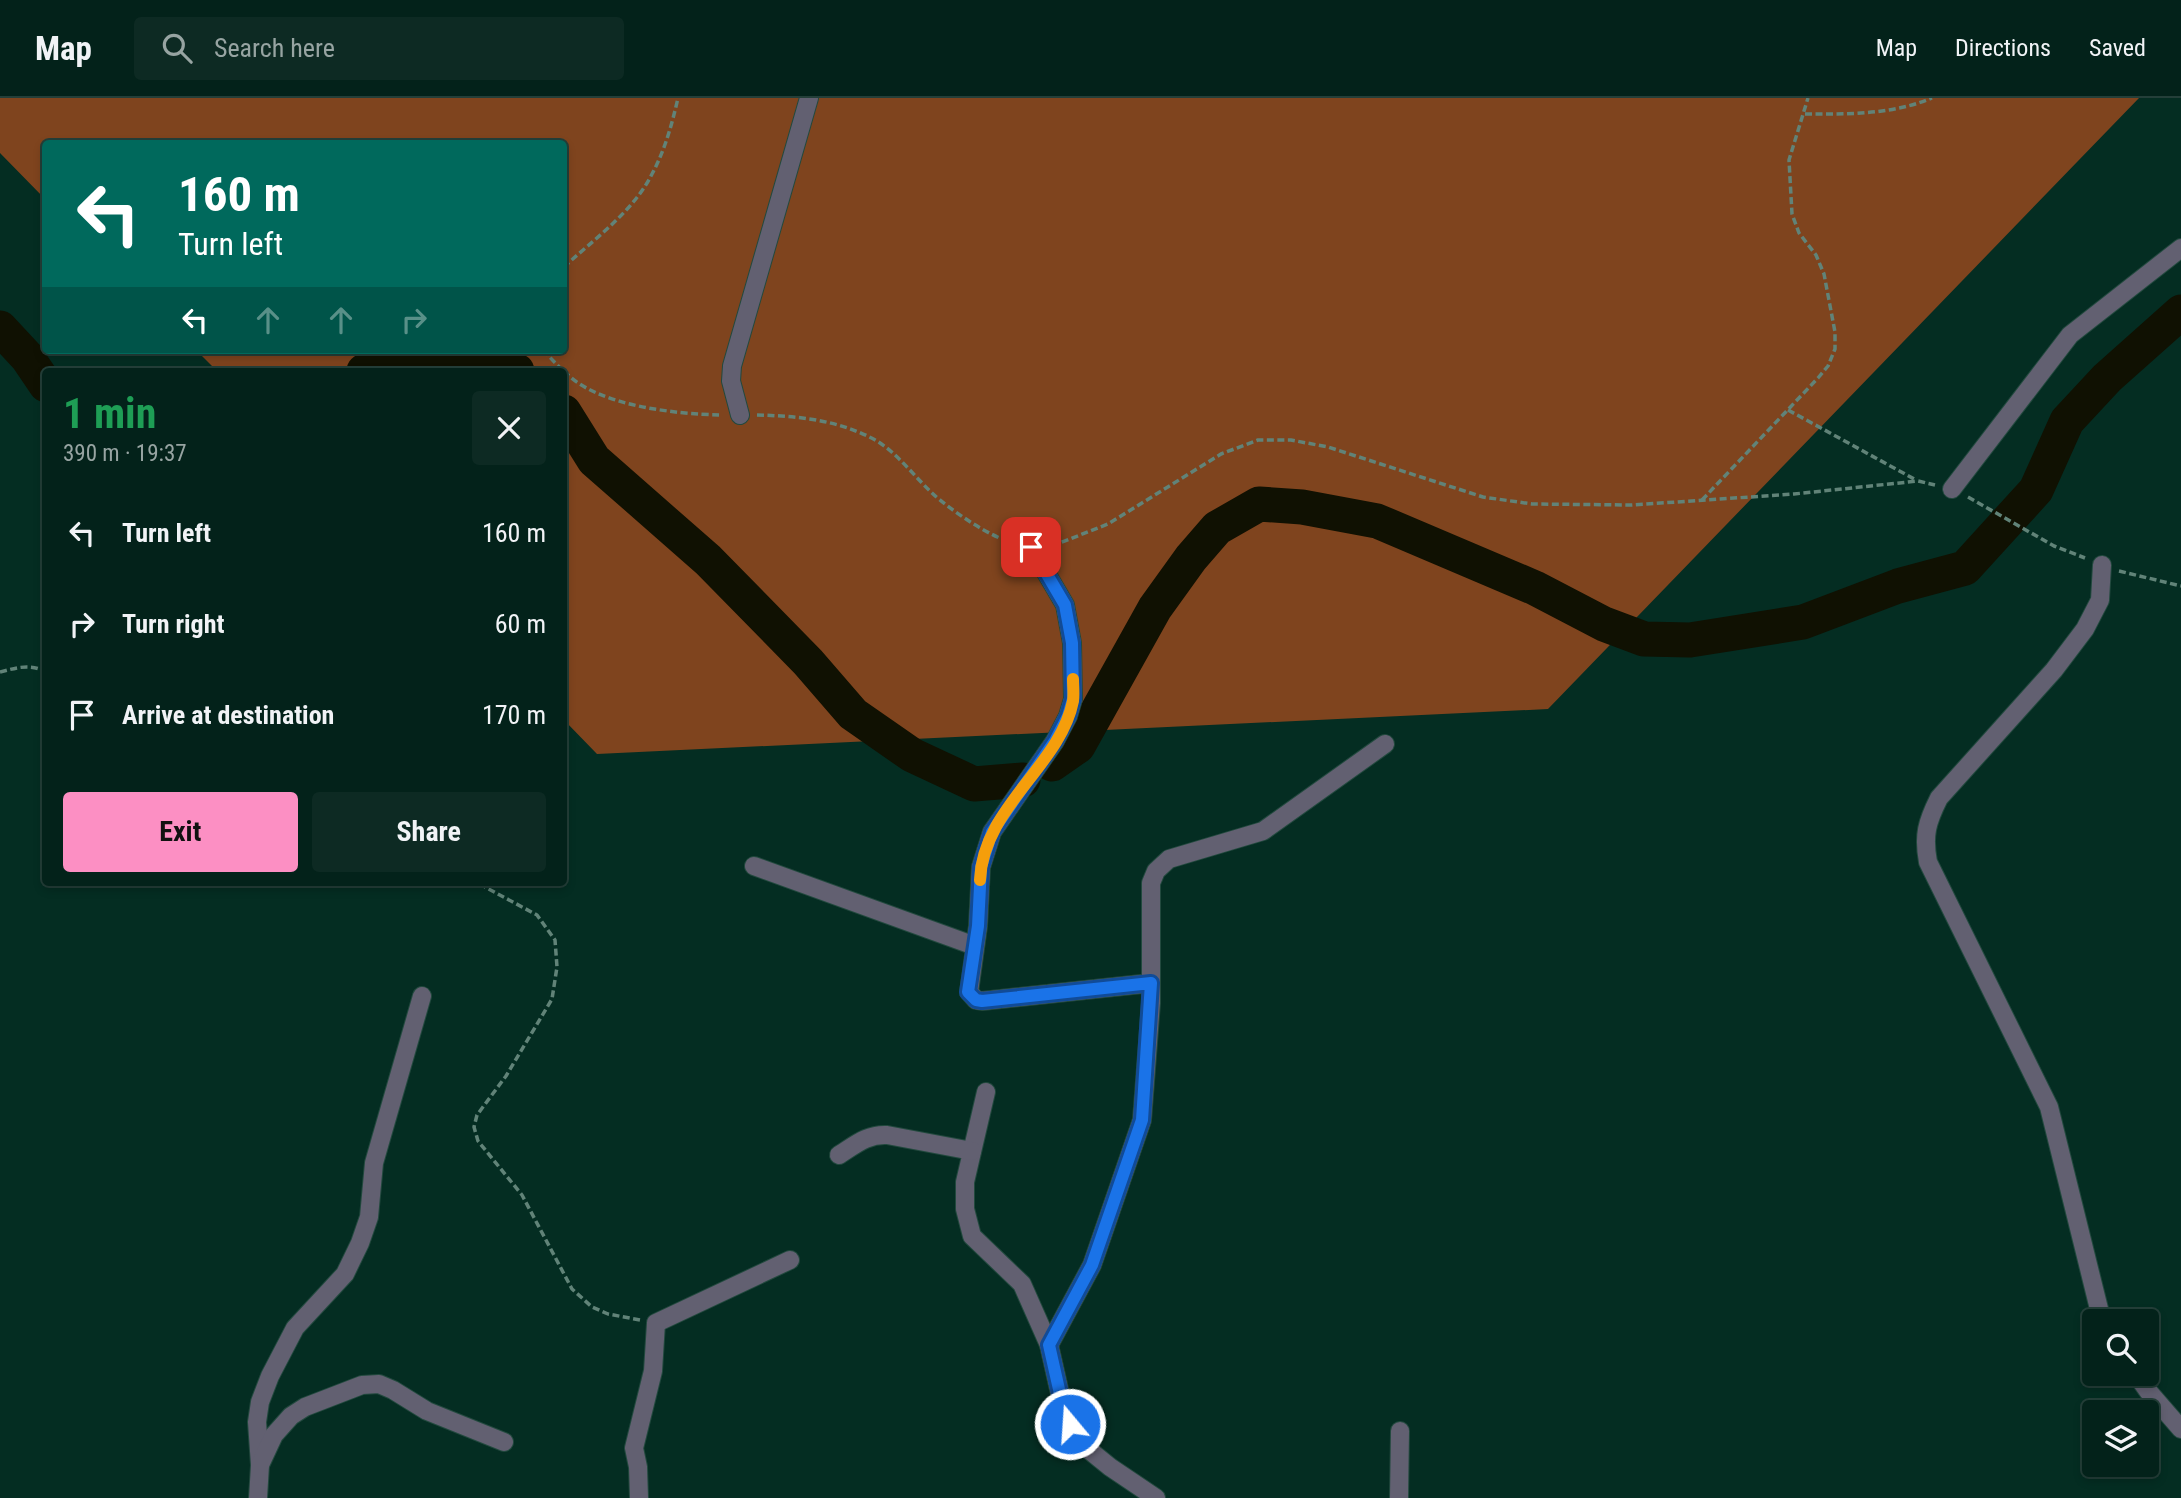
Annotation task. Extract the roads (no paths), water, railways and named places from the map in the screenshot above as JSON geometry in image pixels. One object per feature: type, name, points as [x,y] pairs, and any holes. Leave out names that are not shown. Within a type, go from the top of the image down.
[{"type":"street","points":[[740,415],[731,381],[732,366],[809,98]]},
{"type":"street","points":[[1952,489],[2070,334],[2181,248]]},
{"type":"street","points":[[1031,547],[1065,605],[1072,643],[1073,699],[1068,716],[1055,741],[992,832],[981,867],[978,926],[968,992],[976,1000],[1151,983]]},
{"type":"street","points":[[2099,1309],[2049,1107],[1927,862],[1924,841],[1928,818],[1939,798],[2054,670],[2085,629],[2100,600],[2102,565]]},
{"type":"street","points":[[1049,1345],[1092,1265],[1142,1120],[1151,983],[1151,883],[1156,870],[1169,859],[1263,831],[1385,744]]},
{"type":"street","points":[[754,866],[975,946]]},
{"type":"street","points":[[258,1498],[260,1465],[257,1422],[260,1402],[295,1328],[345,1274],[369,1217],[374,1163],[422,996]]},
{"type":"street","points":[[986,1092],[965,1182],[965,1209],[972,1236],[1022,1284],[1049,1345],[1063,1407],[1078,1441],[1110,1467],[1156,1498]]},
{"type":"street","points":[[839,1156],[874,1134],[972,1151]]},
{"type":"street","points":[[639,1498],[634,1448],[653,1371],[656,1323],[790,1260]]},
{"type":"street","points":[[260,1465],[274,1435],[291,1416],[305,1407],[362,1385],[379,1384],[427,1411],[504,1443]]},
{"type":"street","points":[[2146,1386],[2181,1429]]},
{"type":"street","points":[[1399,1498],[1400,1431]]},
{"type":"waterway","points":[[1052,764],[1078,746],[1155,608],[1191,558],[1217,528],[1259,504],[1302,507],[1377,521],[1535,588],[1604,624],[1644,639],[1690,640],[1803,622],[1898,586],[1965,568],[2036,490],[2067,421],[2107,378],[2181,312]]},
{"type":"waterway","points":[[0,328],[27,357],[42,379]]},
{"type":"waterway","points":[[378,368],[428,357],[498,360],[512,368]]},
{"type":"waterway","points":[[567,417],[594,460],[708,560],[808,662],[853,714],[912,755],[974,784],[1023,780]]}]
